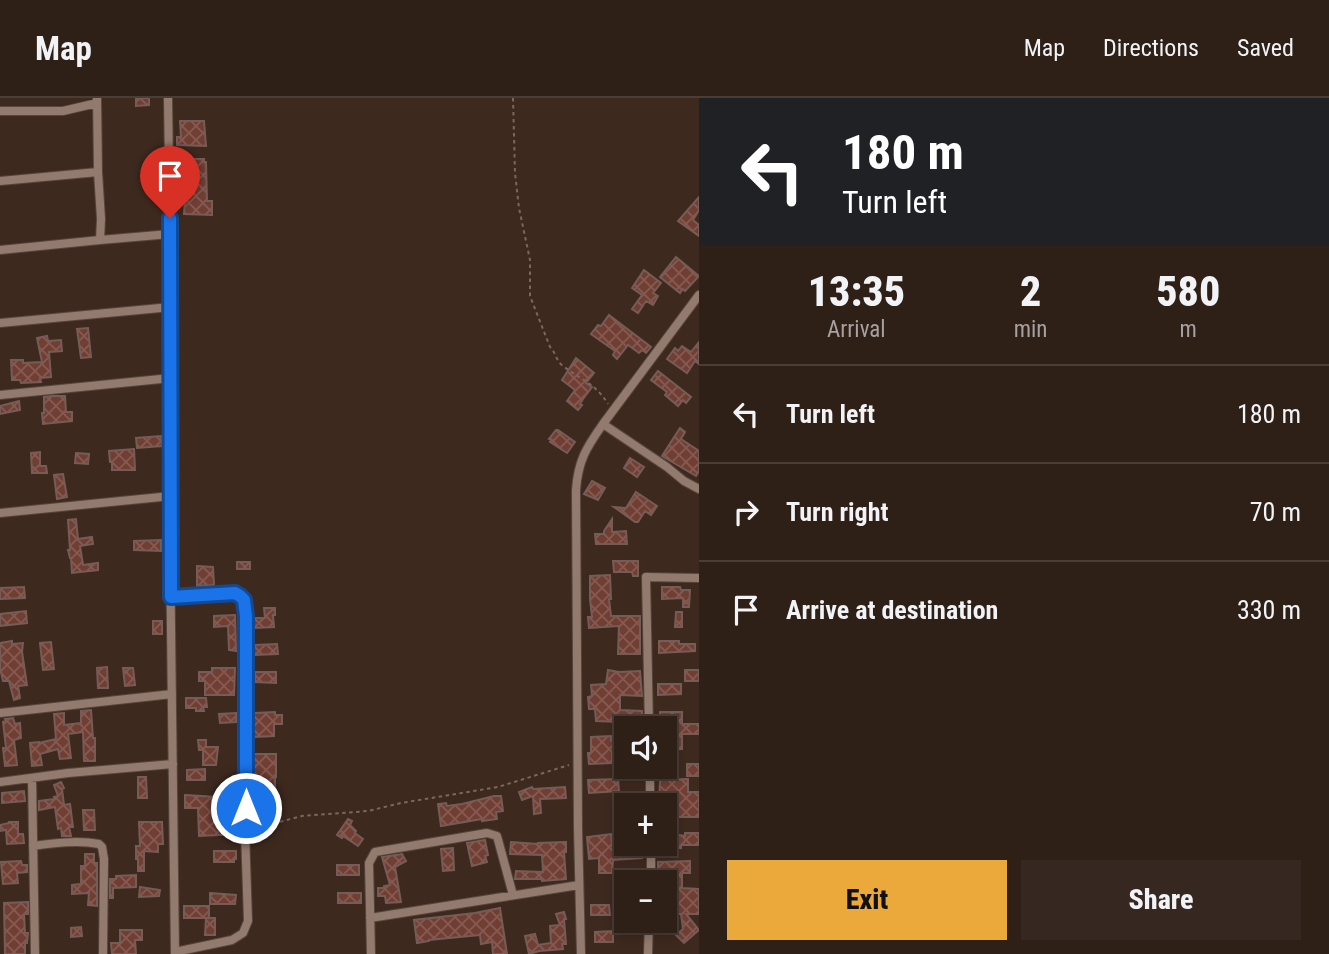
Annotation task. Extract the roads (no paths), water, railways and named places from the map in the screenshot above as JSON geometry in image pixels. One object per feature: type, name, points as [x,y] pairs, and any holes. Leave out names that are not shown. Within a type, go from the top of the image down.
[{"type":"street","points":[[169,98],[171,597],[175,953],[232,940],[243,933],[248,921],[245,831],[246,616],[244,600],[240,596],[228,593],[171,597]]},
{"type":"street","points":[[0,111],[63,111],[97,101],[100,240]]},
{"type":"street","points":[[0,181],[98,172]]},
{"type":"street","points":[[0,250],[170,234]]},
{"type":"street","points":[[582,954],[579,885],[578,467],[612,411],[699,295]]},
{"type":"street","points":[[0,323],[171,307]]},
{"type":"street","points":[[0,394],[171,378]]},
{"type":"street","points":[[603,424],[699,489]]},
{"type":"street","points":[[0,513],[171,496]]},
{"type":"street","points":[[649,716],[646,577],[699,578]]},
{"type":"street","points":[[0,713],[172,694]]},
{"type":"street","points":[[0,782],[173,764]]},
{"type":"street","points":[[32,778],[35,954]]},
{"type":"street","points":[[371,954],[369,863],[375,852],[487,832],[497,836],[513,895]]},
{"type":"street","points":[[33,846],[85,842],[102,847],[103,954]]},
{"type":"street","points":[[370,918],[579,885]]},
{"type":"street","points":[[648,954],[649,933]]}]
